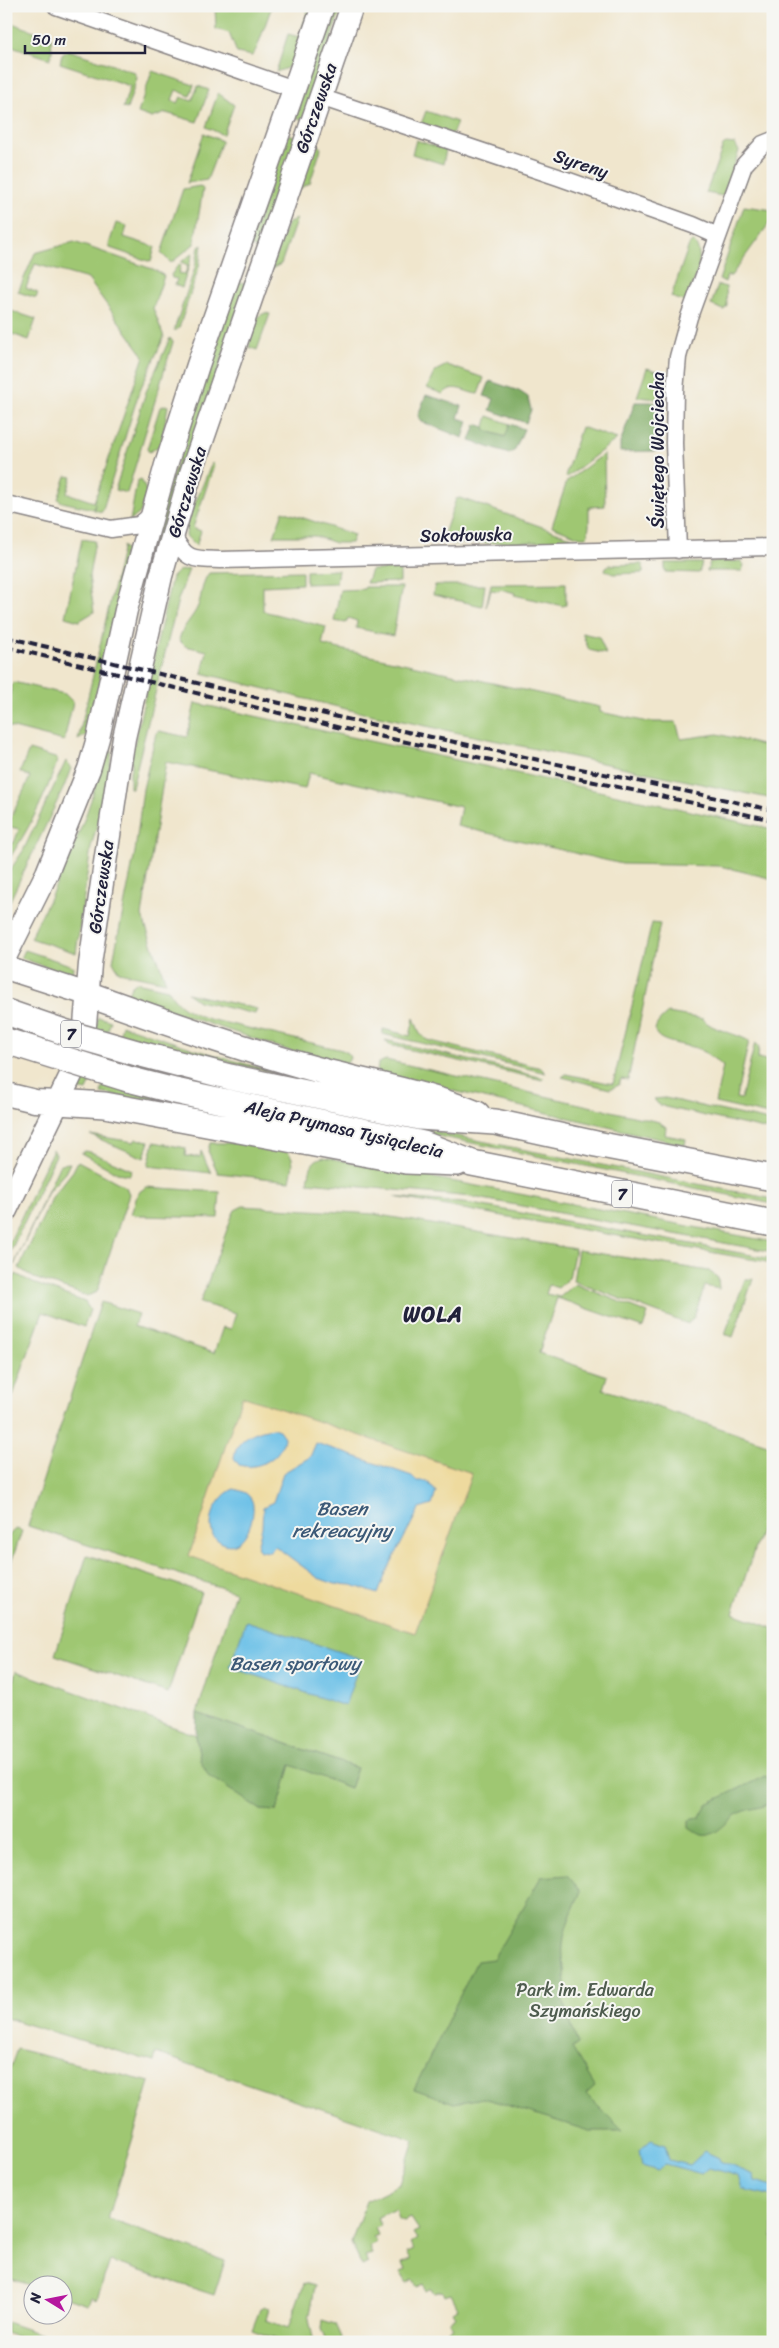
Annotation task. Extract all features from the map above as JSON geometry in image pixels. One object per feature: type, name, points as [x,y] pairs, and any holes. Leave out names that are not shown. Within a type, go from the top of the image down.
[{"type":"main road","name":"Górczewska","points":[[6,955],[47,873],[89,769],[150,516],[198,365],[323,6]]},
{"type":"main road","name":"Górczewska","points":[[58,1102],[80,1049],[85,1025],[87,994],[109,830],[124,738],[161,576],[189,480],[352,6]]},
{"type":"main road","points":[[6,968],[304,1066],[430,1097],[495,1122]]},
{"type":"main road","name":"Aleja Prymasa Tysiąclecia","points":[[6,1012],[67,1033],[230,1077],[406,1115],[431,1119],[495,1122],[614,1148],[773,1178]]},
{"type":"main road","name":"Aleja Prymasa Tysiąclecia","points":[[6,1040],[128,1079],[184,1093],[423,1144],[472,1163],[773,1222]]},
{"type":"main road","points":[[6,1094],[35,1101],[105,1105],[406,1161],[472,1163]]},
{"type":"main road","points":[[6,1210],[58,1102]]},
{"type":"street","points":[[56,6],[294,89]]},
{"type":"street","name":"Syreny","points":[[320,97],[558,177],[694,225],[718,236]]},
{"type":"street","points":[[718,236],[744,165],[763,144],[773,140]]},
{"type":"street","name":"Świętego Wojciecha","points":[[678,550],[674,443],[678,357],[689,317],[718,236]]},
{"type":"street","points":[[6,504],[111,529],[139,525],[150,516]]},
{"type":"street","name":"Sokołowska","points":[[173,535],[181,552],[190,557],[220,560],[773,547]]},
{"type":"green space","points":[[215,6],[272,6],[257,48],[252,56],[237,53],[229,33],[216,29]]},
{"type":"green space","points":[[332,6],[342,6],[303,120],[294,117]]},
{"type":"green space","points":[[312,8],[293,61],[287,68],[276,72],[288,34],[299,37],[308,10]]},
{"type":"green space","points":[[6,21],[51,37],[52,52],[50,59],[6,44]]},
{"type":"green space","points":[[68,50],[134,72],[137,78],[127,109],[123,108],[130,86],[60,63],[62,55]]},
{"type":"green space","points":[[152,71],[194,85],[190,96],[176,90],[172,100],[178,103],[181,97],[192,101],[198,86],[209,90],[197,122],[166,113],[152,118],[138,113]]},
{"type":"green space","points":[[218,93],[234,105],[223,135],[206,127]]},
{"type":"green space","points":[[426,111],[457,122],[452,135],[421,124]]},
{"type":"green space","points":[[204,133],[222,141],[207,180],[187,183]]},
{"type":"green space","points":[[288,134],[297,137],[258,249],[249,246]]},
{"type":"green space","points":[[416,140],[446,150],[443,164],[412,154]]},
{"type":"green space","points":[[315,143],[321,149],[310,183],[299,189]]},
{"type":"green space","points":[[726,143],[735,144],[739,151],[723,196],[706,193],[723,146]]},
{"type":"green space","points":[[200,186],[203,189],[194,244],[171,263],[161,253],[183,189]]},
{"type":"green space","points":[[744,206],[773,210],[773,218],[731,276],[727,276],[725,282],[719,280]]},
{"type":"green space","points":[[297,218],[281,264],[271,269],[287,224]]},
{"type":"green space","points":[[116,223],[127,226],[124,237],[155,247],[151,262],[110,248],[109,244]]},
{"type":"green space","points":[[693,241],[699,255],[699,263],[686,302],[671,297],[689,245]]},
{"type":"green space","points":[[74,242],[155,270],[164,276],[153,308],[164,337],[139,392],[102,512],[94,510],[95,503],[93,509],[62,502],[58,499],[66,476],[72,477],[67,493],[94,502],[144,356],[88,279],[35,264],[26,288],[38,293],[36,298],[18,292],[35,253]]},
{"type":"green space","points":[[202,245],[199,267],[179,328],[174,330],[195,268],[199,247]]},
{"type":"green space","points":[[193,253],[182,288],[175,285],[177,279],[172,278],[171,275],[179,264],[181,265],[179,273],[185,274],[188,265],[181,262]]},
{"type":"green space","points":[[237,281],[246,284],[155,565],[148,563],[163,504]]},
{"type":"green space","points":[[718,285],[726,287],[727,306],[724,310],[711,305]]},
{"type":"green space","points":[[8,310],[36,319],[29,340],[6,332]]},
{"type":"green space","points":[[265,313],[270,314],[257,350],[249,347],[255,318]]},
{"type":"green space","points":[[170,338],[173,342],[127,493],[115,490],[146,392]]},
{"type":"green space","points":[[447,365],[484,378],[478,394],[455,388],[443,394],[427,388],[435,371]]},
{"type":"green space","points":[[647,368],[660,372],[658,399],[637,397]]},
{"type":"green space","points":[[490,381],[519,391],[528,397],[531,410],[526,423],[490,410],[494,399],[484,396]]},
{"type":"green space","points":[[426,395],[462,406],[458,418],[468,421],[463,438],[420,421],[418,415]]},
{"type":"green space","points":[[635,402],[653,402],[657,404],[657,451],[620,452],[620,443]]},
{"type":"green space","points":[[168,406],[161,445],[149,452],[147,449],[160,407]]},
{"type":"green space","points":[[488,416],[510,424],[506,437],[484,430]]},
{"type":"green space","points":[[476,424],[485,427],[484,430],[505,437],[510,424],[524,429],[515,450],[509,454],[470,441]]},
{"type":"green space","points":[[581,427],[617,439],[567,477],[565,476]]},
{"type":"green space","points":[[604,454],[605,506],[589,507],[587,537],[580,537],[552,526],[567,481]]},
{"type":"green space","points":[[212,463],[214,465],[193,528],[201,531],[196,546],[186,536],[187,522]]},
{"type":"green space","points":[[141,479],[147,493],[140,513],[130,521],[137,481]]},
{"type":"green space","points":[[460,498],[571,537],[570,541],[452,544],[444,534],[456,499]]},
{"type":"green space","points":[[283,511],[354,535],[351,543],[335,543],[315,536],[274,536]]},
{"type":"green space","points":[[82,539],[95,541],[89,576],[94,612],[79,621],[65,617]]},
{"type":"green space","points":[[123,546],[128,553],[129,562],[88,734],[78,740]]},
{"type":"green space","points":[[741,561],[744,565],[742,571],[707,571],[710,562]]},
{"type":"green space","points":[[665,563],[702,563],[699,573],[665,572]]},
{"type":"green space","points":[[643,564],[643,573],[613,574],[605,570],[610,565]]},
{"type":"green space","points":[[189,569],[178,600],[132,788],[130,788],[131,758],[172,577],[178,571]]},
{"type":"green space","points":[[400,569],[400,582],[366,583],[371,570]]},
{"type":"green space","points":[[338,570],[336,583],[306,584],[306,571]]},
{"type":"green space","points":[[302,571],[302,584],[263,586],[263,611],[326,627],[322,645],[600,707],[600,712],[648,722],[676,722],[681,739],[718,734],[773,748],[773,799],[350,710],[202,673],[207,651],[185,646],[179,640],[198,606],[203,584],[209,573]]},
{"type":"green space","points":[[566,583],[566,605],[563,606],[514,595],[515,593],[500,589],[499,591],[491,590],[486,607],[491,584]]},
{"type":"green space","points":[[435,585],[485,585],[482,606],[433,595]]},
{"type":"green space","points":[[365,587],[402,587],[393,636],[356,628],[357,621],[348,618],[346,623],[334,621],[340,590],[364,589]]},
{"type":"green space","points":[[582,633],[599,637],[606,654],[589,650]]},
{"type":"green space","points":[[13,682],[65,694],[73,702],[64,741],[6,726],[6,708]]},
{"type":"green space","points":[[195,703],[773,829],[773,879],[720,866],[622,864],[457,826],[461,807],[309,773],[305,789],[166,762],[142,916],[166,982],[119,972],[113,961],[135,852],[143,789],[156,733],[159,731],[187,737]]},
{"type":"green space","points":[[29,750],[58,759],[36,813],[6,863],[6,853],[10,842],[14,843],[19,829],[6,826],[6,823],[8,824],[30,777],[20,772]]},
{"type":"green space","points":[[105,751],[112,752],[105,797],[91,847],[76,953],[30,938],[73,847],[91,801]]},
{"type":"green space","points":[[66,761],[71,768],[64,787],[6,909],[6,876],[23,851]]},
{"type":"green space","points":[[652,923],[660,924],[628,1080],[621,1079],[619,1085],[610,1089],[562,1077],[566,1074],[613,1084]]},
{"type":"green space","points":[[25,950],[73,966],[72,976],[21,958]]},
{"type":"green space","points":[[136,982],[168,989],[180,1005],[202,1017],[342,1050],[348,1053],[350,1058],[346,1065],[287,1050],[127,996],[131,986]]},
{"type":"green space","points":[[187,993],[257,1009],[255,1014],[198,1001]]},
{"type":"green space","points":[[668,1013],[703,1019],[718,1029],[749,1041],[736,1098],[741,1099],[755,1043],[759,1046],[758,1058],[773,1062],[773,1116],[715,1103],[723,1066],[699,1049],[670,1042],[657,1035],[655,1030],[658,1022]]},
{"type":"green space","points":[[98,1017],[111,1021],[87,1091],[77,1089],[91,1054]]},
{"type":"green space","points":[[414,1018],[420,1034],[427,1040],[541,1068],[546,1073],[383,1034],[383,1029],[410,1036]]},
{"type":"green space","points":[[122,1025],[197,1050],[284,1075],[119,1037]]},
{"type":"green space","points":[[385,1040],[544,1078],[543,1080],[389,1045]]},
{"type":"green space","points":[[386,1060],[659,1122],[666,1127],[665,1135],[686,1139],[685,1145],[377,1073],[378,1063]]},
{"type":"green space","points":[[152,1071],[481,1141],[773,1199],[773,1204],[344,1117],[151,1075]]},
{"type":"green space","points":[[104,1083],[207,1108],[204,1113],[101,1093]]},
{"type":"green space","points":[[665,1098],[773,1122],[773,1131],[665,1107],[658,1104],[654,1099]]},
{"type":"green space","points":[[90,1135],[134,1142],[136,1139],[149,1141],[144,1158]]},
{"type":"green space","points":[[154,1142],[186,1148],[185,1156],[200,1157],[201,1151],[211,1173],[148,1166]]},
{"type":"green space","points":[[210,1143],[238,1143],[285,1150],[289,1153],[292,1160],[290,1181],[218,1173],[208,1151]]},
{"type":"green space","points":[[53,1149],[56,1155],[6,1261],[6,1250]]},
{"type":"green space","points":[[85,1151],[132,1170],[130,1175],[117,1173],[81,1153]]},
{"type":"green space","points":[[324,1157],[773,1242],[773,1252],[472,1197],[308,1182],[313,1163],[319,1158]]},
{"type":"green space","points":[[78,1161],[126,1187],[129,1194],[97,1292],[87,1296],[34,1278],[19,1268],[53,1196],[73,1171]]},
{"type":"green space","points":[[70,1163],[65,1173],[49,1190],[14,1265],[60,1164]]},
{"type":"green space","points":[[146,1187],[220,1192],[218,1218],[140,1216],[131,1214],[138,1193]]},
{"type":"green space","points":[[394,1197],[472,1204],[773,1259],[773,1263]]},
{"type":"green space","name":"Park im. Edwarda Szymańskiego","points":[[243,1206],[374,1214],[575,1249],[569,1278],[558,1288],[549,1285],[546,1294],[560,1297],[575,1284],[648,1313],[643,1328],[557,1298],[539,1353],[607,1376],[603,1389],[773,1446],[773,1494],[733,1613],[773,1628],[773,2342],[445,2342],[444,2339],[450,2336],[447,2330],[453,2327],[449,2321],[456,2316],[453,2311],[458,2308],[451,2294],[444,2296],[442,2291],[434,2293],[431,2288],[426,2291],[424,2284],[417,2287],[413,2280],[407,2283],[400,2272],[405,2270],[402,2263],[411,2260],[407,2253],[415,2250],[411,2243],[417,2239],[413,2233],[419,2230],[411,2218],[404,2221],[398,2219],[395,2209],[378,2217],[381,2226],[375,2228],[378,2235],[373,2237],[377,2242],[369,2247],[372,2254],[365,2256],[369,2263],[362,2266],[351,2243],[366,2201],[400,2184],[414,2140],[156,2053],[154,2062],[6,2018],[6,1707],[16,1671],[196,1735],[200,1760],[239,1794],[261,1810],[277,1811],[291,1764],[350,1788],[357,1768],[197,1713],[235,1592],[28,1526],[101,1302],[138,1314],[134,1326],[214,1353],[223,1327],[231,1329],[236,1313],[200,1303],[232,1216],[235,1210]]},
{"type":"green space","points":[[578,1250],[709,1271],[718,1278],[719,1289],[705,1286],[694,1317],[688,1324],[573,1281]]},
{"type":"green space","points":[[16,1274],[33,1283],[85,1302],[90,1310],[84,1327],[43,1312],[6,1415],[6,1297]]},
{"type":"green space","points":[[745,1279],[753,1279],[733,1337],[725,1334]]},
{"type":"green space","points":[[16,1529],[22,1531],[6,1577],[6,1544],[11,1533]]},
{"type":"green space","points":[[87,1555],[201,1592],[168,1693],[55,1655]]},
{"type":"green space","points":[[197,1713],[357,1768],[350,1788],[291,1765],[277,1811],[261,1810],[209,1776],[200,1760],[196,1735]]},
{"type":"green space","points":[[765,1776],[773,1780],[773,1802],[736,1815],[712,1834],[702,1835],[689,1827],[689,1820],[699,1818],[707,1804]]},
{"type":"green space","points":[[567,1875],[581,1891],[568,1923],[563,1944],[565,1987],[562,1999],[578,2044],[572,2048],[595,2086],[586,2094],[623,2131],[589,2131],[484,2098],[454,2103],[414,2089],[477,1961],[493,1959],[541,1877]]},
{"type":"green space","points":[[17,2049],[150,2082],[108,2219],[225,2261],[214,2295],[110,2261],[97,2299],[91,2297],[88,2304],[72,2299],[72,2276],[22,2276],[22,2283],[6,2277],[6,2080]]},
{"type":"green space","points":[[304,2283],[315,2286],[309,2320],[314,2342],[284,2342],[252,2330],[260,2309],[265,2307],[269,2308],[266,2320],[288,2328]]},
{"type":"green space","points":[[322,2320],[335,2324],[343,2342],[326,2342],[321,2329]]},
{"type":"green space","points":[[6,2322],[64,2342],[32,2342],[6,2333]]},
{"type":"sand","points":[[242,1396],[472,1473],[415,1633],[189,1556]]},
{"type":"water","points":[[273,1428],[279,1430],[284,1437],[279,1451],[268,1461],[261,1464],[254,1466],[239,1465],[234,1458],[243,1440],[254,1433]]},
{"type":"water","name":"Basen rekreacyjny","points":[[316,1443],[412,1476],[417,1481],[427,1481],[436,1492],[432,1505],[419,1509],[387,1571],[378,1594],[352,1585],[335,1584],[318,1578],[275,1546],[270,1552],[260,1551],[257,1547],[262,1527],[263,1507],[273,1502],[283,1473],[310,1457]]},
{"type":"water","points":[[234,1489],[248,1495],[253,1505],[253,1514],[247,1533],[241,1540],[234,1544],[225,1544],[214,1537],[211,1524],[212,1516],[218,1503],[228,1492]]},
{"type":"water","name":"Basen sportowy","points":[[246,1621],[361,1659],[345,1706],[230,1667]]},
{"type":"water","points":[[651,2140],[665,2145],[669,2160],[689,2165],[704,2151],[719,2158],[720,2161],[754,2175],[755,2181],[773,2186],[773,2196],[742,2189],[738,2176],[709,2168],[702,2174],[665,2164],[658,2171],[642,2166],[639,2151]]},
{"type":"railway","points":[[6,637],[342,718],[773,810]]},
{"type":"railway","points":[[6,647],[341,728],[773,820]]},
{"type":"district","name":"WOLA","points":[[433,1314]]}]
